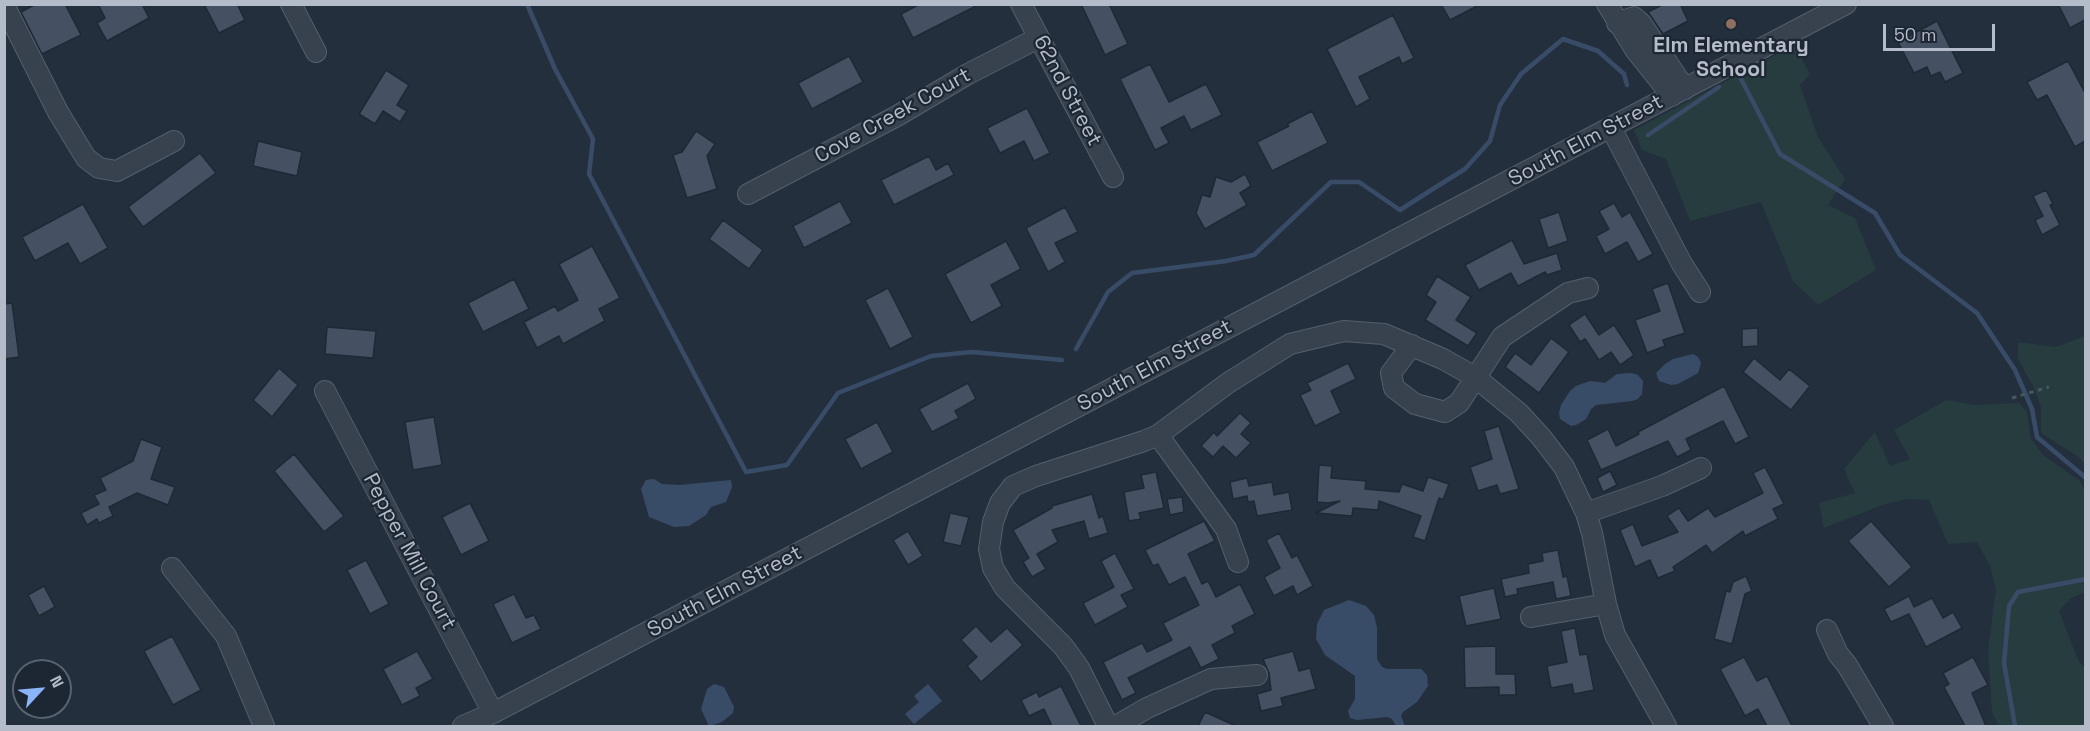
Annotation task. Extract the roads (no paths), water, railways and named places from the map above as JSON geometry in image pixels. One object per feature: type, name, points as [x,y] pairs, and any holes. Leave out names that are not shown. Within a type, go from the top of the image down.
[{"type":"street","points":[[291,4],[316,52]]},
{"type":"street","name":"62nd Street","points":[[1021,4],[1113,177]]},
{"type":"street","points":[[1607,4],[1617,23],[1634,17],[1641,22],[1678,92]]},
{"type":"street","name":"South Elm Street","points":[[463,726],[493,713],[1846,4]]},
{"type":"street","points":[[4,5],[58,112],[86,158],[99,168],[117,171],[174,141]]},
{"type":"street","name":"Cove Creek Court","points":[[748,194],[897,116],[968,74],[1038,38]]},
{"type":"street","points":[[1611,128],[1682,264],[1700,292]]},
{"type":"street","points":[[1412,345],[1391,373],[1394,387],[1415,404],[1445,412],[1459,403],[1502,337],[1568,292],[1588,288]]},
{"type":"street","points":[[1108,726],[1079,668],[1063,646],[1017,601],[998,578],[993,568],[989,549],[993,522],[1000,503],[1012,486],[1158,435],[1237,378],[1290,344],[1344,331],[1384,334],[1443,359],[1475,378],[1519,413],[1541,437],[1564,467],[1586,513],[1615,635],[1666,726]]},
{"type":"street","name":"Pepper Mill Court","points":[[325,391],[493,713]]},
{"type":"street","points":[[1158,435],[1226,529],[1238,562]]},
{"type":"street","points":[[1586,513],[1662,486],[1701,468]]},
{"type":"street","points":[[172,568],[226,636],[264,726]]},
{"type":"street","points":[[1531,617],[1606,604]]},
{"type":"street","points":[[1827,630],[1838,654],[1847,665],[1883,726]]},
{"type":"street","points":[[1116,726],[1148,708],[1211,679],[1257,675]]},
{"type":"water","points":[[1693,354],[1701,363],[1698,373],[1678,384],[1671,385],[1659,381],[1656,373],[1665,364],[1673,359]]},
{"type":"water","points":[[1617,374],[1638,375],[1643,381],[1642,394],[1638,399],[1596,405],[1586,419],[1576,425],[1571,426],[1560,419],[1561,405],[1576,386],[1590,381],[1605,383]]},
{"type":"water","points":[[654,479],[662,484],[679,485],[731,480],[732,487],[726,502],[711,507],[706,515],[689,526],[674,527],[649,517],[641,489],[646,480]]},
{"type":"water","points":[[1349,600],[1366,606],[1374,615],[1377,628],[1377,659],[1382,667],[1421,669],[1427,675],[1428,686],[1417,702],[1401,716],[1405,726],[1396,726],[1392,719],[1387,717],[1357,720],[1350,718],[1348,711],[1355,699],[1355,676],[1325,655],[1316,639],[1317,624],[1324,610]]},
{"type":"water","points":[[714,684],[724,687],[734,707],[733,713],[722,722],[709,726],[701,709],[707,689]]},
{"type":"water","points":[[928,684],[942,701],[914,724],[905,714],[919,702],[914,696]]},
{"type":"waterway","points":[[527,4],[555,69],[593,139],[589,174],[746,472],[787,465],[838,393],[931,356],[972,352],[1062,360]]},
{"type":"waterway","points":[[1076,349],[1108,292],[1132,273],[1226,261],[1254,255],[1331,182],[1359,182],[1400,210],[1465,169],[1490,141],[1500,105],[1521,74],[1563,39],[1598,51],[1624,74],[1627,85]]},
{"type":"waterway","points":[[1740,77],[1780,154],[1875,213],[1900,255],[1977,313],[2015,370],[2032,409],[2037,437],[2086,478]]},
{"type":"waterway","points":[[1648,135],[1719,87]]},
{"type":"waterway","points":[[2015,726],[2004,663],[2009,606],[2018,592],[2086,579]]},
{"type":"place","name":"Elm Elementary School","points":[[1731,24]]}]
